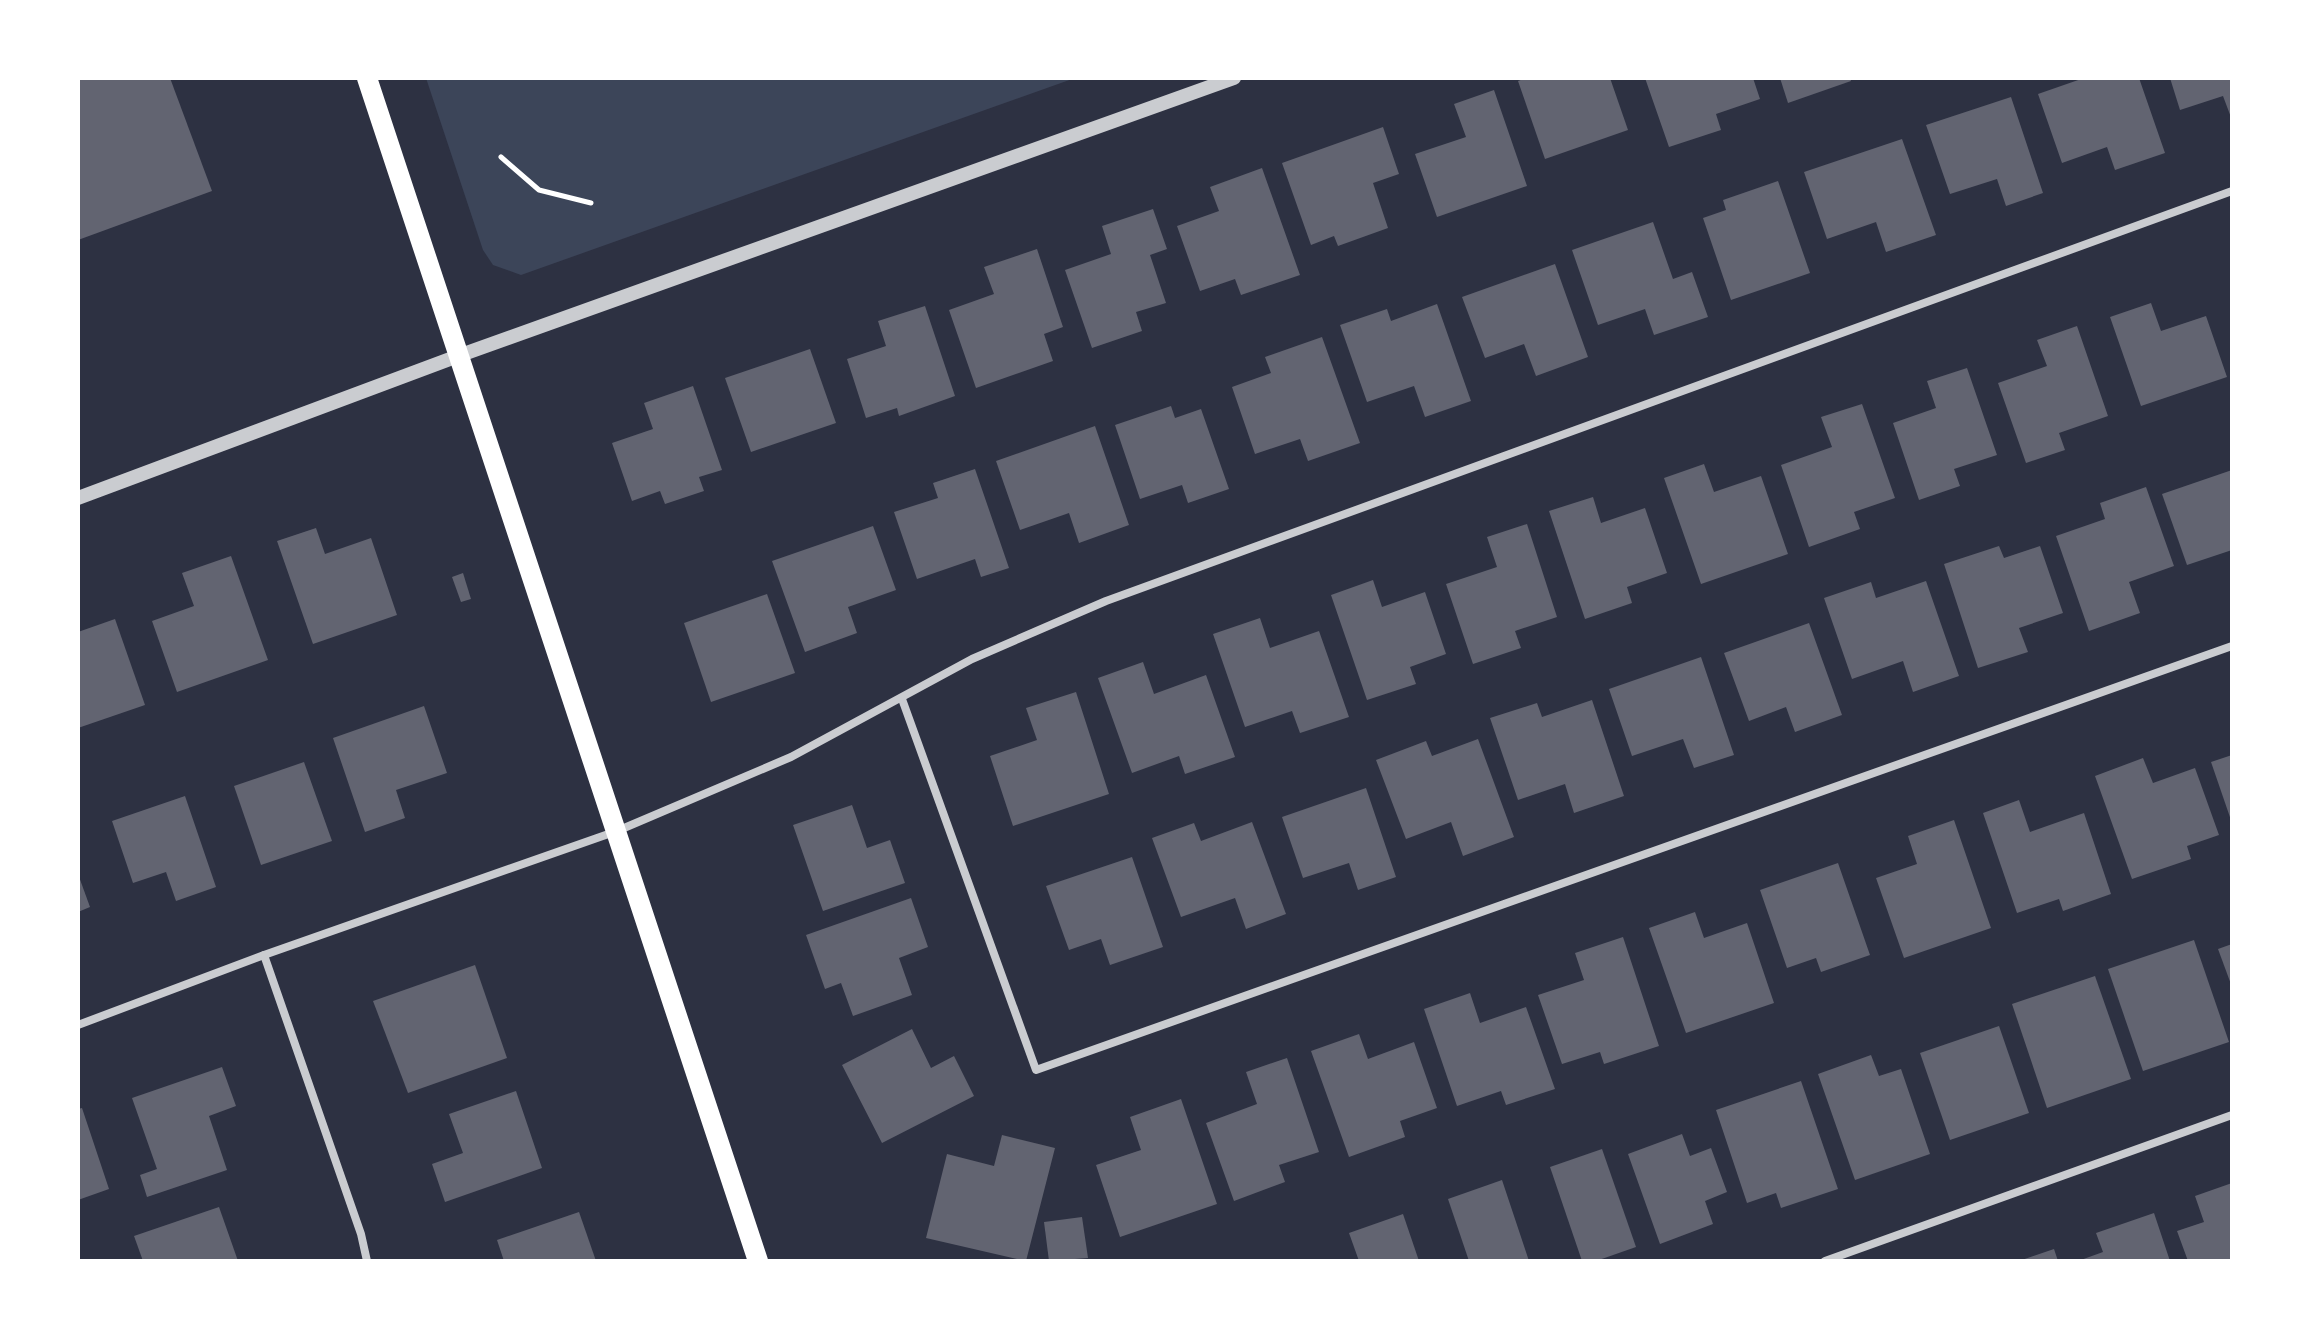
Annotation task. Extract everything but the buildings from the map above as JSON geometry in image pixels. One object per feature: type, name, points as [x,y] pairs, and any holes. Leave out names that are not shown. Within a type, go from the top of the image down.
[{"type":"main road","points":[[367,78],[758,1261]]},
{"type":"street","points":[[78,498],[458,356],[1234,78]]},
{"type":"street","points":[[78,1025],[264,955],[617,831],[791,757],[972,659],[1106,601],[2232,191]]},
{"type":"street","points":[[902,699],[1036,1070],[2232,646]]},
{"type":"street","points":[[264,955],[361,1234],[367,1261]]},
{"type":"street","points":[[1825,1261],[2232,1115]]},
{"type":"path","points":[[501,157],[539,190],[591,203]]},
{"type":"shaded area","points":[[426,78],[1075,78],[521,275],[493,265],[483,250]]}]
